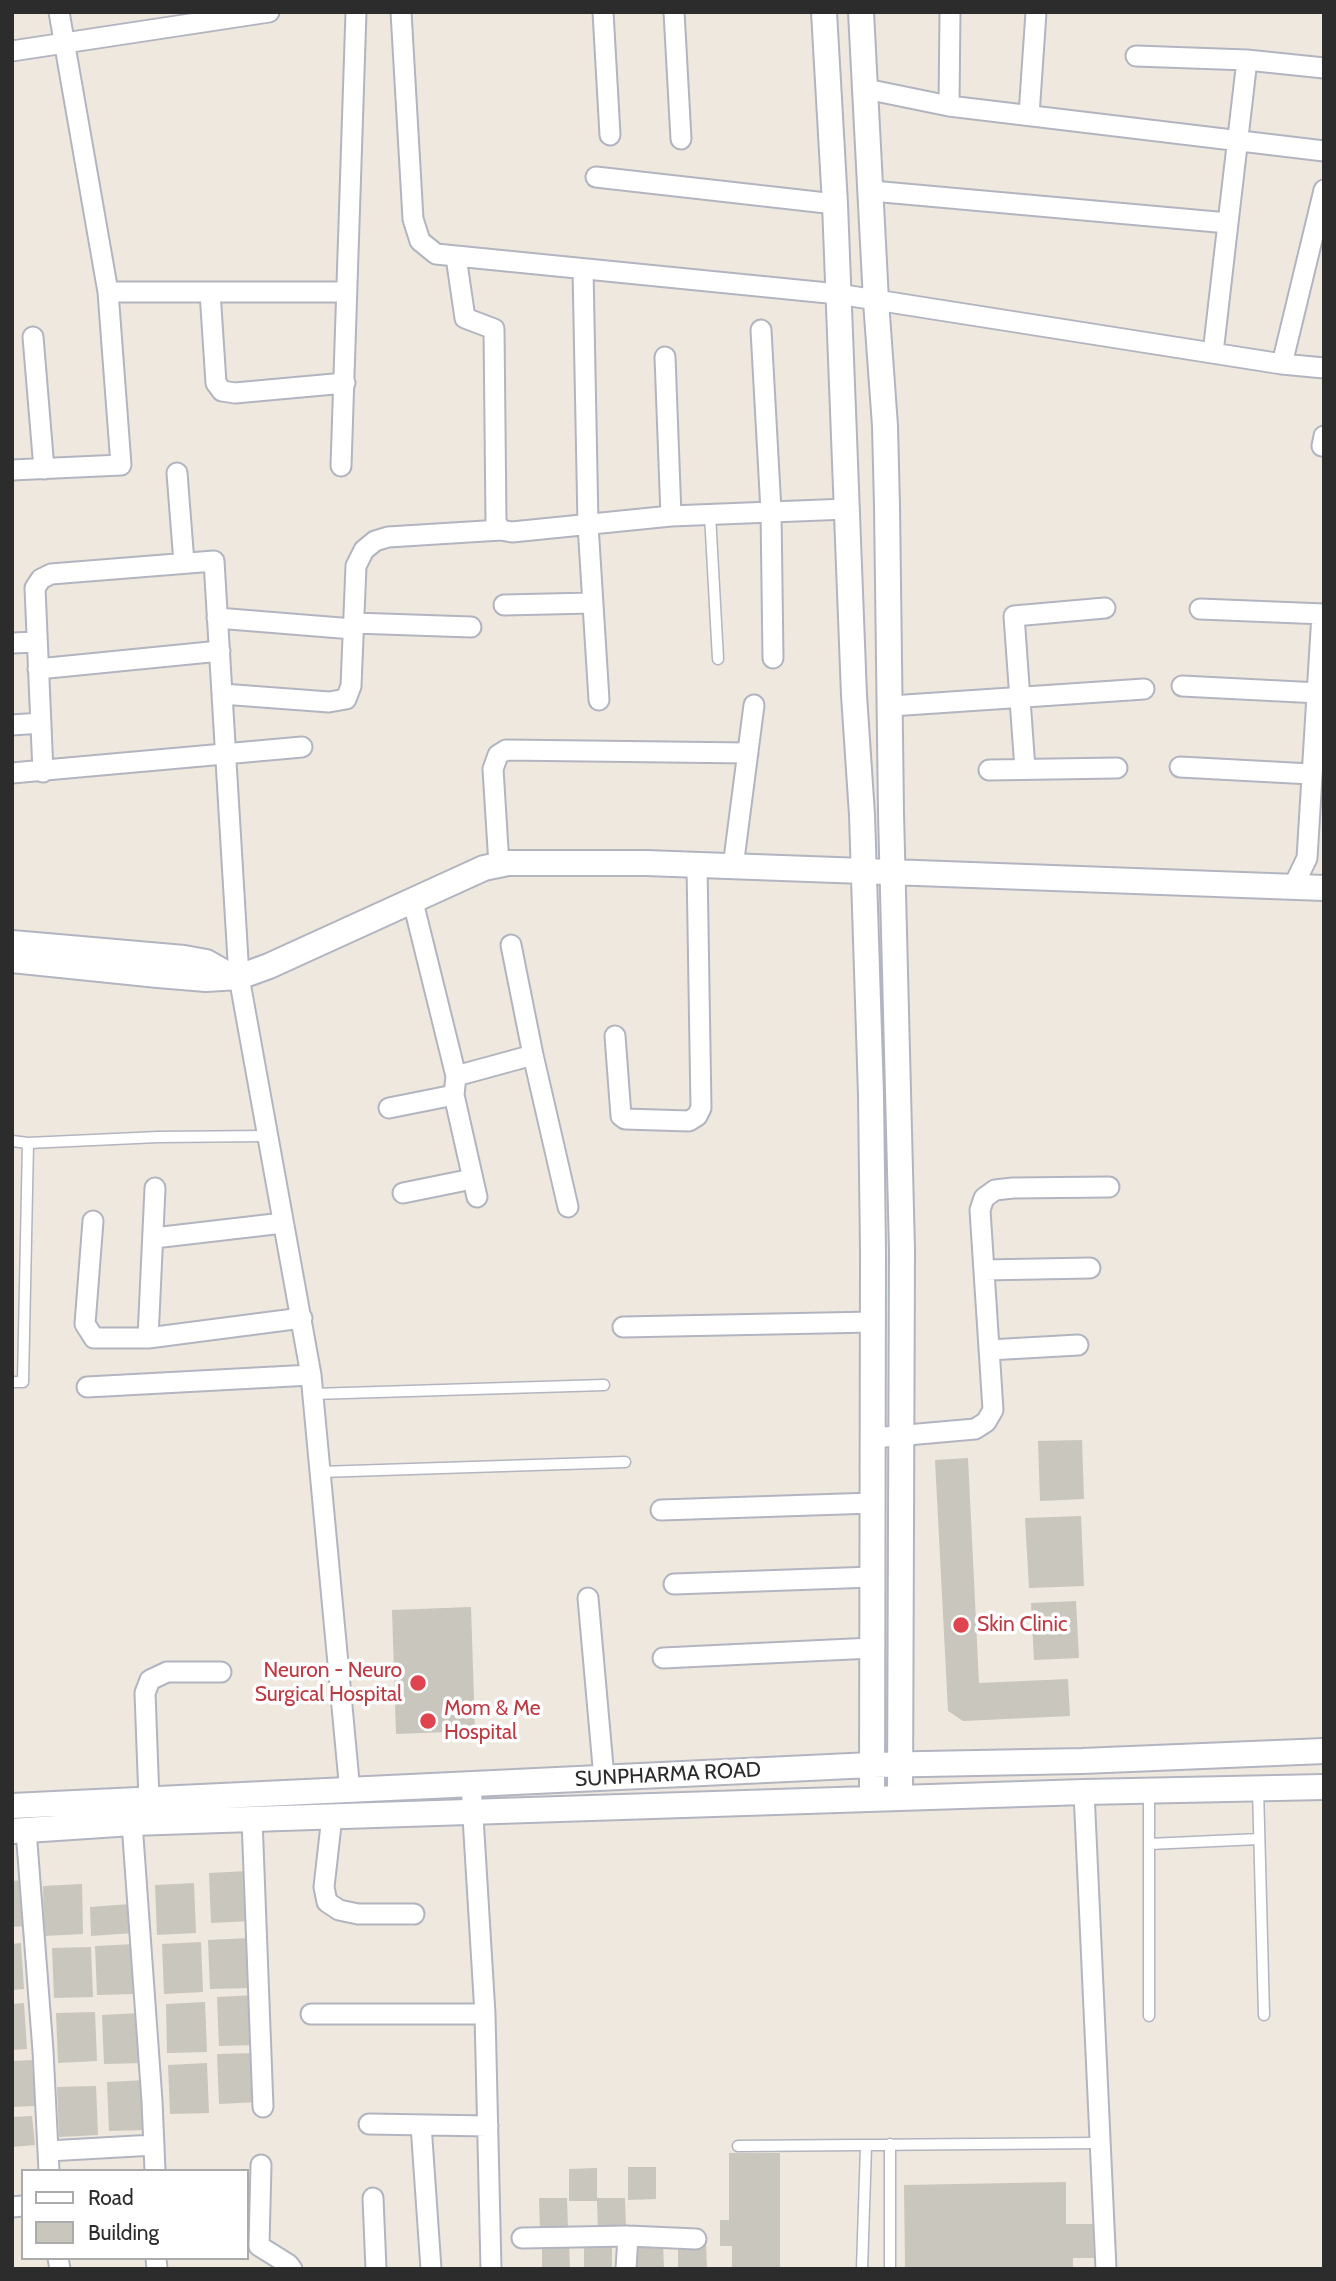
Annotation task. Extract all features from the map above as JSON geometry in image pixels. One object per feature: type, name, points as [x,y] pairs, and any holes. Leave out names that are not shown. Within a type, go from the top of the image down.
[{"type":"street","points":[[12,470],[121,465],[107,292],[60,12]]},
{"type":"street","points":[[12,51],[222,16],[269,12]]},
{"type":"street","points":[[341,466],[356,12]]},
{"type":"street","points":[[401,12],[413,219],[420,241],[436,254],[838,294],[1282,364],[1324,368]]},
{"type":"street","points":[[603,12],[610,135]]},
{"type":"street","points":[[674,12],[681,139]]},
{"type":"street","points":[[824,12],[864,870],[871,1095],[872,1799]]},
{"type":"street","points":[[861,12],[885,426],[901,1211],[900,1798]]},
{"type":"street","points":[[950,12],[950,106]]},
{"type":"street","points":[[1029,116],[1036,12]]},
{"type":"street","points":[[1136,56],[1247,60],[1324,68]]},
{"type":"street","points":[[1213,353],[1247,60]]},
{"type":"street","points":[[866,89],[950,106],[1324,151]]},
{"type":"street","points":[[596,177],[835,204]]},
{"type":"street","points":[[1282,364],[1324,190]]},
{"type":"street","points":[[872,191],[1228,223]]},
{"type":"street","points":[[456,257],[465,318],[494,329],[496,522],[501,530]]},
{"type":"street","points":[[583,269],[588,525],[598,700]]},
{"type":"street","points":[[107,292],[346,292]]},
{"type":"street","points":[[210,292],[216,383],[222,391],[235,393],[345,383]]},
{"type":"street","points":[[761,330],[771,511],[773,658]]},
{"type":"street","points":[[33,337],[44,469]]},
{"type":"street","points":[[665,357],[671,516]]},
{"type":"street","points":[[1324,436],[1324,446]]},
{"type":"street","points":[[177,473],[184,563]]},
{"type":"street","points":[[222,694],[330,702],[346,699],[351,686],[356,566],[364,550],[375,541],[388,537],[501,530],[512,532],[671,516],[847,509]]},
{"type":"street","points":[[43,772],[35,589],[41,579],[51,574],[214,561],[236,977],[302,1318],[312,1384],[350,1791]]},
{"type":"street","points":[[504,605],[593,603]]},
{"type":"street","points":[[1025,769],[1014,616],[1105,608]]},
{"type":"street","points":[[1200,609],[1323,614],[1316,766],[1307,858],[1293,887]]},
{"type":"street","points":[[217,618],[354,626],[471,627]]},
{"type":"street","points":[[12,643],[37,642]]},
{"type":"street","points":[[38,669],[219,651]]},
{"type":"street","points":[[1182,686],[1319,693]]},
{"type":"street","points":[[891,705],[1144,689]]},
{"type":"street","points":[[733,867],[754,705]]},
{"type":"street","points":[[12,725],[41,723]]},
{"type":"street","points":[[12,773],[302,747]]},
{"type":"street","points":[[499,865],[493,769],[498,755],[506,750],[748,753]]},
{"type":"street","points":[[1180,767],[1316,766]]},
{"type":"street","points":[[989,770],[1116,768]]},
{"type":"street","points":[[12,960],[206,979],[236,977],[269,966],[484,868],[499,865],[569,862],[864,870],[1324,888]]},
{"type":"street","points":[[615,1036],[621,1116],[625,1119],[689,1121],[697,1116],[701,1108],[697,866]]},
{"type":"street","points":[[403,1193],[474,1188],[455,1086],[413,902]]},
{"type":"street","points":[[12,943],[184,958],[206,962],[236,977]]},
{"type":"street","points":[[511,945],[568,1207]]},
{"type":"street","points":[[389,1108],[455,1086],[533,1055]]},
{"type":"street","points":[[873,1438],[975,1429],[986,1422],[993,1410],[980,1210],[984,1198],[995,1190],[1109,1187]]},
{"type":"street","points":[[148,1338],[155,1188]]},
{"type":"street","points":[[93,1220],[85,1324],[94,1338],[148,1338],[302,1318]]},
{"type":"street","points":[[154,1238],[283,1223]]},
{"type":"street","points":[[984,1270],[1090,1268]]},
{"type":"street","points":[[623,1327],[873,1322]]},
{"type":"street","points":[[989,1350],[1078,1345]]},
{"type":"street","points":[[87,1387],[312,1384]]},
{"type":"street","points":[[661,1510],[873,1503]]},
{"type":"street","points":[[674,1584],[873,1577]]},
{"type":"street","points":[[588,1598],[604,1778]]},
{"type":"street","points":[[663,1658],[872,1648]]},
{"type":"street","points":[[149,1800],[145,1693],[150,1680],[167,1672],[221,1672]]},
{"type":"street","name":"SUNPHARMA ROAD","points":[[12,1806],[871,1765],[1096,1761],[1324,1751]]},
{"type":"street","points":[[471,1784],[485,2014],[491,2269]]},
{"type":"street","name":"SUNPHARMA ROAD","points":[[19,1831],[132,1823],[472,1811],[1324,1787]]},
{"type":"street","points":[[1084,1792],[1106,2269]]},
{"type":"street","points":[[332,1816],[324,1886],[327,1902],[339,1910],[358,1914],[414,1914]]},
{"type":"street","points":[[252,1819],[262,2107]]},
{"type":"street","points":[[132,1823],[155,2169]]},
{"type":"street","points":[[19,1831],[43,2051],[49,2161],[154,2145]]},
{"type":"street","points":[[311,2014],[485,2014]]},
{"type":"street","points":[[369,2124],[488,2126]]},
{"type":"street","points":[[421,2125],[431,2269]]},
{"type":"street","points":[[261,2165],[260,2246],[292,2269]]},
{"type":"street","points":[[373,2198],[376,2269]]},
{"type":"street","points":[[522,2238],[628,2236],[696,2239]]},
{"type":"street","points":[[626,2269],[628,2236]]},
{"type":"lane","points":[[710,515],[718,659]]},
{"type":"lane","points":[[12,1141],[28,1143],[158,1137],[268,1136]]},
{"type":"lane","points":[[12,1382],[23,1382],[28,1143]]},
{"type":"lane","points":[[312,1384],[604,1385]]},
{"type":"lane","points":[[320,1472],[625,1462]]},
{"type":"lane","points":[[1258,1788],[1264,2015]]},
{"type":"lane","points":[[1149,1791],[1149,2016]]},
{"type":"lane","points":[[1149,1844],[1259,1839]]},
{"type":"lane","points":[[738,2146],[1100,2143]]},
{"type":"lane","points":[[890,2144],[890,2269]]},
{"type":"lane","points":[[862,2269],[866,2146]]},
{"type":"building","points":[[1082,1440],[1084,1499],[1040,1501],[1038,1441]]},
{"type":"building","points":[[968,1458],[979,1683],[1068,1679],[1070,1716],[963,1721],[948,1711],[935,1460]]},
{"type":"building","points":[[1081,1516],[1084,1586],[1029,1588],[1025,1518]]},
{"type":"building","points":[[1076,1601],[1079,1658],[1034,1660],[1031,1603]]},
{"type":"building","points":[[471,1607],[475,1731],[396,1734],[392,1610]]},
{"type":"building","points":[[248,1871],[250,1921],[211,1923],[209,1873]]},
{"type":"building","points":[[23,1880],[26,1926],[12,1927],[12,1881]]},
{"type":"building","points":[[194,1883],[196,1933],[157,1935],[155,1885]]},
{"type":"building","points":[[82,1884],[83,1934],[44,1936],[43,1886]]},
{"type":"building","points":[[130,1904],[133,1933],[91,1936],[90,1907]]},
{"type":"building","points":[[248,1938],[249,1988],[210,1989],[208,1940]]},
{"type":"building","points":[[201,1942],[203,1992],[164,1994],[162,1944]]},
{"type":"building","points":[[21,1943],[24,1989],[12,1990],[12,1944]]},
{"type":"building","points":[[134,1944],[136,1994],[97,1995],[95,1946]]},
{"type":"building","points":[[91,1947],[93,1997],[54,1998],[52,1948]]},
{"type":"building","points":[[256,1995],[258,2045],[219,2046],[217,1997]]},
{"type":"building","points":[[205,2002],[207,2052],[167,2053],[166,2004]]},
{"type":"building","points":[[24,2003],[27,2049],[12,2050],[12,2004]]},
{"type":"building","points":[[95,2012],[97,2061],[58,2063],[56,2013]]},
{"type":"building","points":[[141,2013],[143,2063],[104,2064],[102,2015]]},
{"type":"building","points":[[256,2053],[258,2102],[219,2104],[217,2054]]},
{"type":"building","points":[[32,2060],[35,2106],[12,2107],[12,2061]]},
{"type":"building","points":[[207,2063],[209,2113],[170,2114],[168,2065]]},
{"type":"building","points":[[146,2080],[148,2130],[109,2131],[107,2082]]},
{"type":"building","points":[[96,2086],[98,2135],[59,2137],[57,2087]]},
{"type":"building","points":[[32,2116],[35,2145],[12,2147],[12,2117]]},
{"type":"building","points":[[729,2153],[780,2153],[780,2269],[732,2269],[732,2246],[720,2246],[720,2220],[729,2220]]},
{"type":"building","points":[[628,2167],[656,2167],[656,2199],[628,2200]]},
{"type":"building","points":[[597,2168],[597,2198],[625,2198],[626,2229],[598,2230],[597,2201],[569,2201],[569,2169]]},
{"type":"building","points":[[1066,2182],[1066,2224],[1093,2224],[1094,2258],[1073,2258],[1073,2269],[905,2269],[904,2185]]},
{"type":"building","points":[[539,2198],[567,2198],[568,2230],[540,2230]]},
{"type":"building","points":[[542,2243],[569,2243],[570,2269],[542,2269]]},
{"type":"building","points":[[663,2243],[664,2269],[636,2269],[635,2244]]},
{"type":"building","points":[[678,2243],[706,2243],[707,2269],[678,2269]]},
{"type":"building","points":[[584,2244],[612,2244],[612,2269],[584,2269]]},
{"type":"place","name":"Skin Clinic","points":[[961,1625]]},
{"type":"place","name":"Neuron - Neuro Surgical Hospital","points":[[418,1683]]},
{"type":"place","name":"Mom & Me Hospital","points":[[428,1721]]}]
